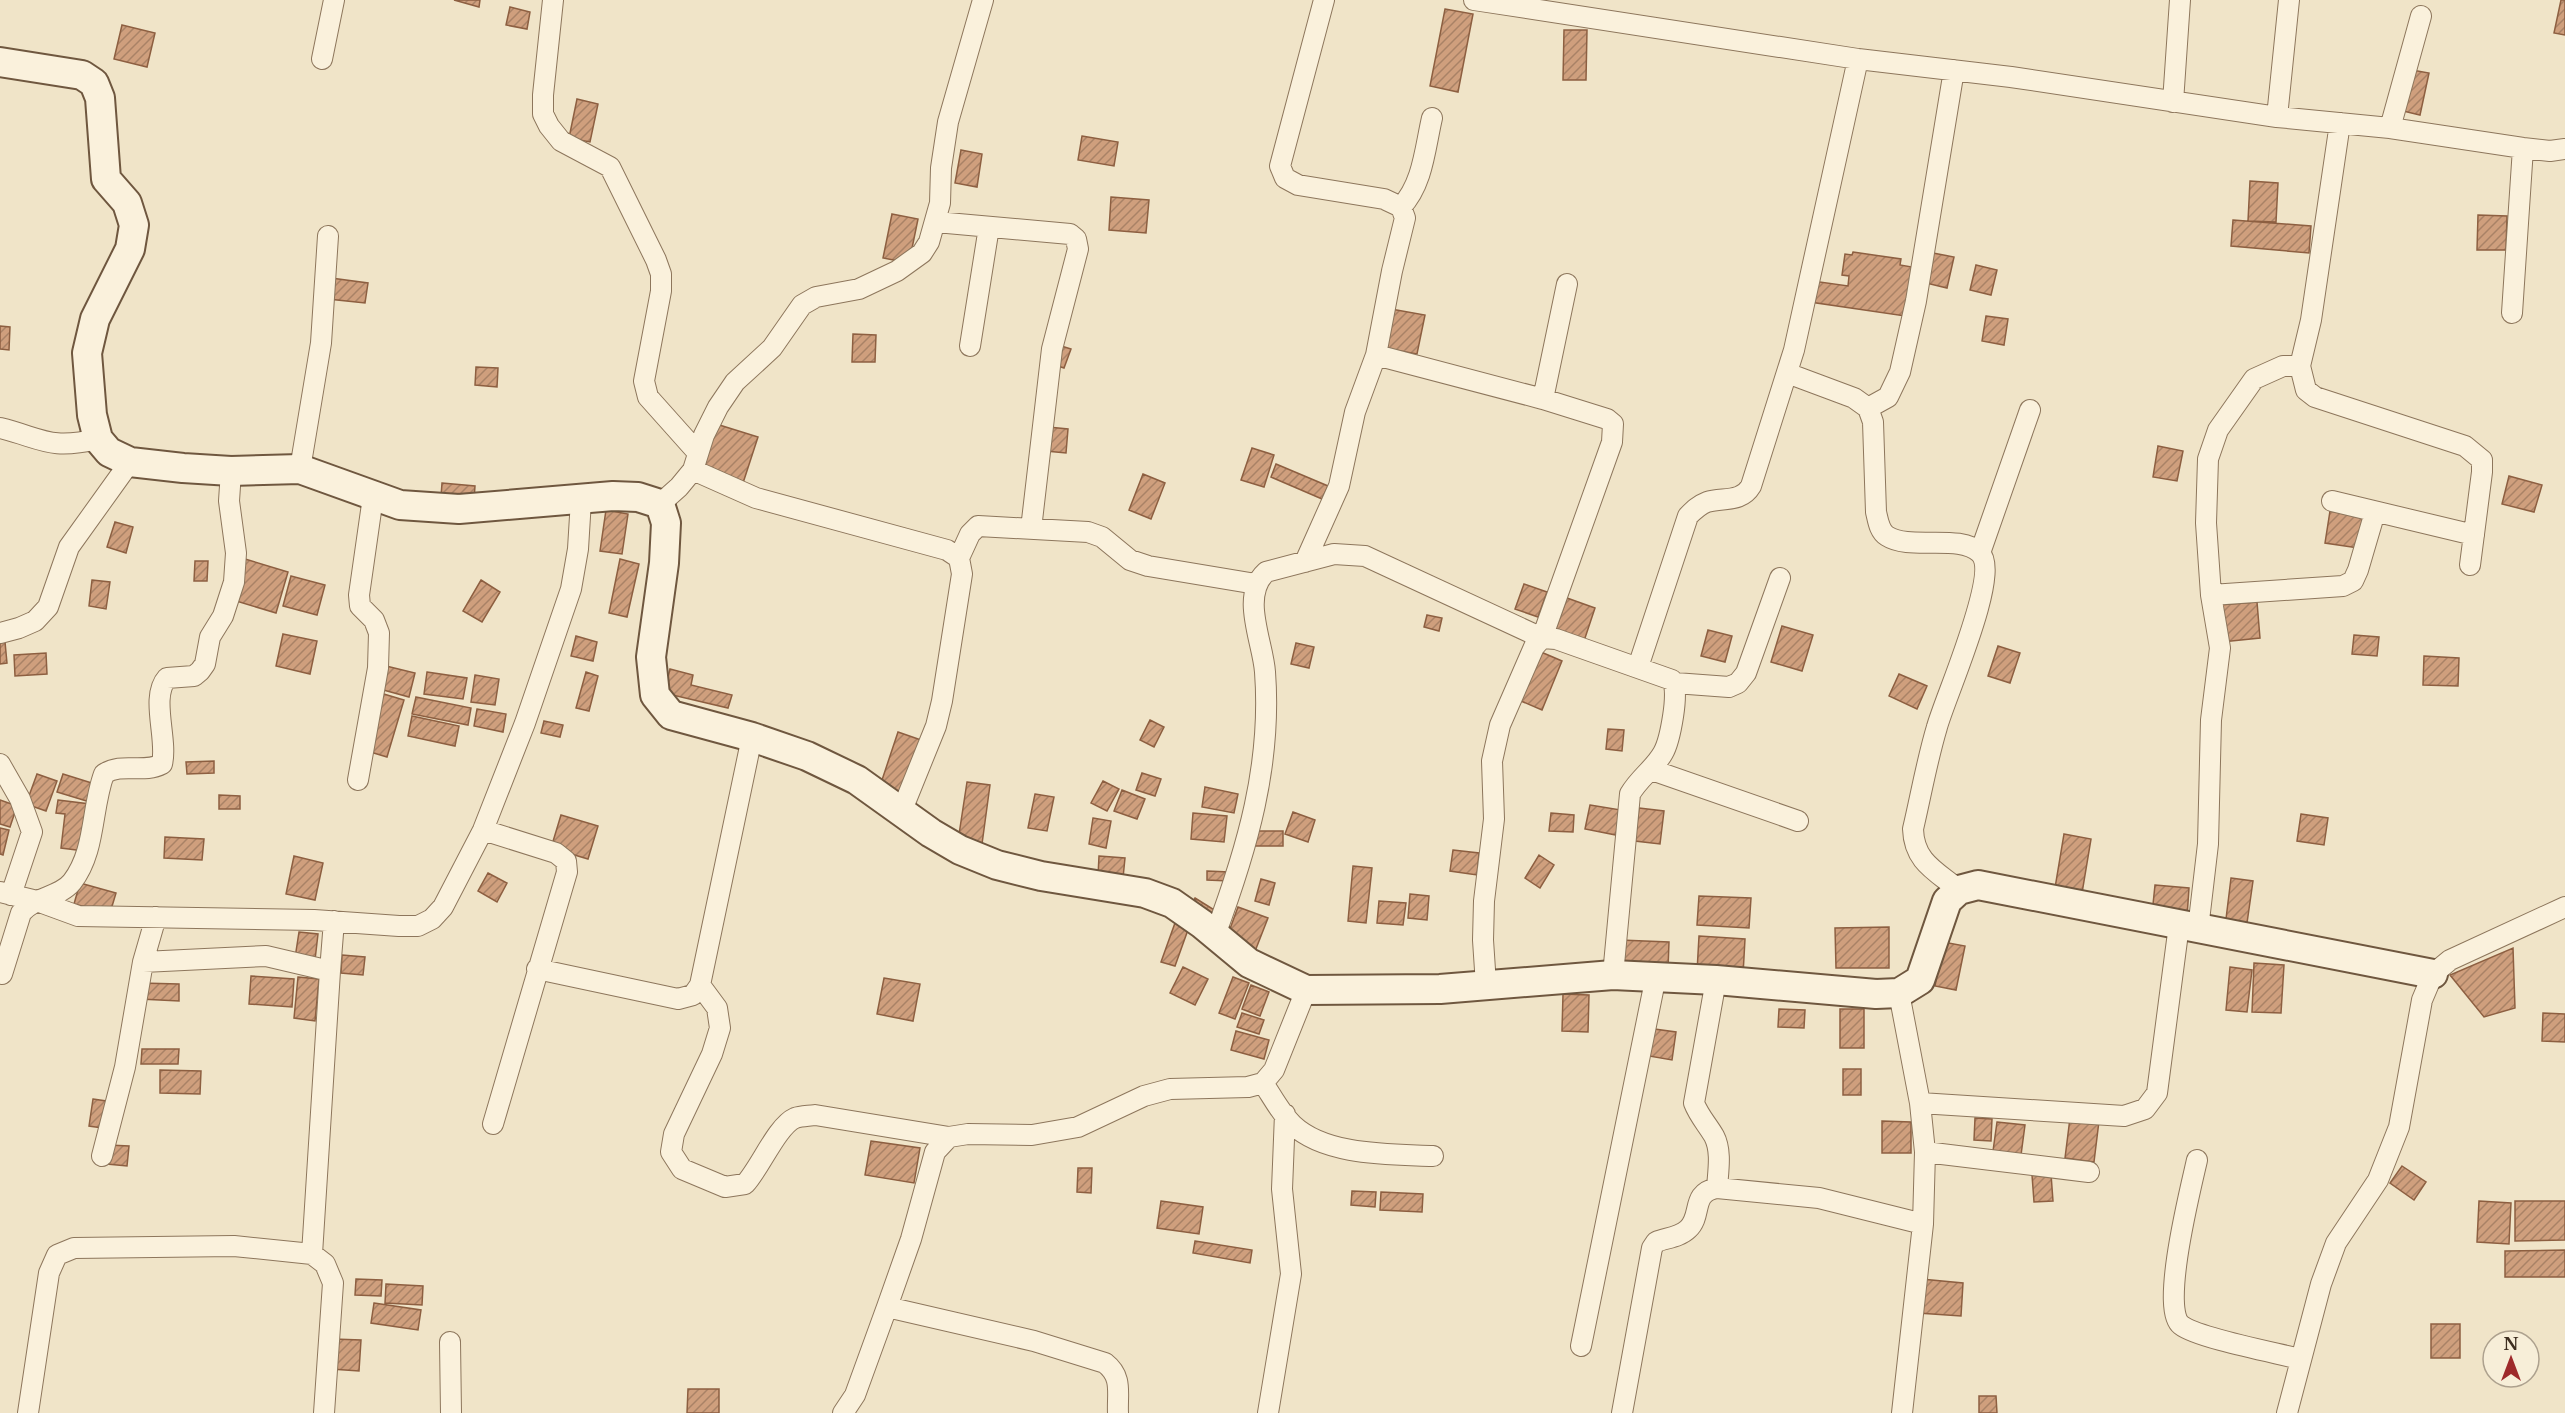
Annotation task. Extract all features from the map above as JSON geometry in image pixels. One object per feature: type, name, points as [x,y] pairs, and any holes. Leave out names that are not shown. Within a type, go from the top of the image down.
[{"type":"street","points":[[322,59],[334,0]]},
{"type":"street","points":[[553,0],[543,114],[561,141],[610,167],[656,260],[660,274],[660,291],[644,381],[648,397],[696,461],[756,498],[948,550],[959,558]]},
{"type":"street","points":[[660,504],[679,487],[696,461],[718,407],[735,382],[772,348],[802,305],[816,297],[859,289],[912,262],[922,253],[929,242],[936,222],[948,122],[983,0]]},
{"type":"street","points":[[1305,562],[1339,486],[1355,412],[1376,355],[1405,218],[1401,207],[1384,198],[1298,185],[1285,178],[1280,166],[1324,0]]},
{"type":"street","points":[[1478,0],[1858,59],[1954,70],[2277,117],[2390,128],[2523,148],[2550,151],[2565,149]]},
{"type":"street","points":[[2173,102],[2180,0]]},
{"type":"street","points":[[2277,117],[2289,0]]},
{"type":"street","points":[[2390,128],[2421,16]]},
{"type":"street","points":[[1638,667],[1688,516],[1697,507],[1708,502],[1737,498],[1747,493],[1794,350],[1858,59]]},
{"type":"street","points":[[0,62],[82,75],[94,83],[100,98],[106,179],[127,203],[134,225],[130,249],[95,319],[87,353],[98,439],[109,452],[130,462],[231,471],[300,469],[400,506],[459,509],[613,496],[638,497],[660,504]]},
{"type":"street","points":[[1868,408],[1888,398],[1900,372],[1916,301],[1954,70]]},
{"type":"street","points":[[1401,207],[1412,195],[1417,184],[1432,118]]},
{"type":"street","points":[[2340,123],[2311,320],[2301,366],[2306,390],[2315,397],[2465,446],[2476,453],[2482,460],[2482,472],[2470,565]]},
{"type":"street","points":[[2511,313],[2523,148]]},
{"type":"street","points":[[936,222],[1070,234],[1076,239],[1078,249],[1052,349],[1031,529]]},
{"type":"street","points":[[970,346],[989,227]]},
{"type":"street","points":[[300,469],[320,353],[328,236]]},
{"type":"street","points":[[1543,399],[1567,284]]},
{"type":"street","points":[[1376,355],[1543,399],[1607,419],[1613,424],[1614,432],[1542,638],[1534,646],[1500,725],[1492,761],[1494,819],[1484,900],[1483,959],[1486,986]]},
{"type":"street","points":[[1920,1103],[2124,1116],[2145,1109],[2157,1094],[2189,927],[2208,844],[2211,720],[2220,648],[2211,595],[2206,485],[2208,459],[2218,430],[2254,379],[2283,366],[2301,366]]},
{"type":"street","points":[[1787,373],[1854,398],[1868,408],[1874,422],[1876,512],[1879,525],[1887,536],[1903,540],[1968,547],[1980,554],[1985,563],[1986,577],[1977,616],[1936,727],[1913,829],[1913,844],[1920,858],[1959,890]]},
{"type":"street","points":[[1980,554],[2030,410]]},
{"type":"street","points":[[0,428],[55,445],[71,445],[98,439]]},
{"type":"street","points":[[0,633],[35,621],[48,608],[69,547],[130,462]]},
{"type":"street","points":[[2,974],[21,913],[37,900],[65,890],[80,868],[92,835],[104,774],[113,768],[152,770],[162,764],[165,753],[159,696],[161,684],[167,678],[194,676],[201,671],[205,664],[210,637],[223,616],[234,582],[236,553],[229,501],[231,471]]},
{"type":"street","points":[[358,780],[378,668],[379,633],[374,620],[360,606],[359,595],[373,497]]},
{"type":"street","points":[[0,764],[20,799],[32,832],[6,894],[37,900],[78,916],[334,921],[418,926],[432,919],[442,907],[483,830],[525,723],[571,589],[578,549],[581,500]]},
{"type":"street","points":[[2332,501],[2474,535]]},
{"type":"street","points":[[660,504],[666,522],[664,563],[651,657],[655,695],[671,715],[752,737],[807,756],[857,780],[902,810],[931,833],[960,850],[997,865],[1041,876],[1145,893],[1172,903],[1249,963],[1306,990],[1440,989],[1613,975],[1716,980],[1876,994],[1899,993],[1920,980],[1947,900],[1959,890],[1978,885],[2433,974]]},
{"type":"street","points":[[2211,595],[2343,586],[2353,581],[2375,512]]},
{"type":"street","points":[[902,810],[936,726],[962,574],[959,558],[970,534],[978,526],[1088,532],[1102,537],[1130,560],[1148,566],[1256,584]]},
{"type":"street","points":[[1215,935],[1243,856],[1263,771],[1266,714],[1265,670],[1253,601],[1256,584],[1266,572],[1334,554],[1353,554],[1376,559],[1542,638],[1556,639],[1638,667],[1675,683],[1729,687],[1738,683],[1746,673],[1780,578]]},
{"type":"street","points":[[1613,975],[1630,794],[1638,781],[1652,770],[1664,751],[1675,700],[1675,683]]},
{"type":"street","points":[[537,969],[678,999],[693,995],[700,985],[752,737]]},
{"type":"street","points":[[1652,770],[1798,821]]},
{"type":"street","points":[[483,830],[556,853],[566,861],[567,872],[493,1124]]},
{"type":"street","points":[[2287,1413],[2321,1284],[2336,1243],[2378,1180],[2399,1127],[2422,1000],[2433,974],[2450,960],[2565,908]]},
{"type":"street","points":[[102,1156],[124,1067],[143,962],[156,917]]},
{"type":"street","points":[[312,1254],[334,921]]},
{"type":"street","points":[[143,962],[266,956],[330,970]]},
{"type":"street","points":[[1581,1346],[1656,976]]},
{"type":"street","points":[[1716,980],[1695,1103],[1700,1118],[1714,1137],[1719,1152],[1717,1188]]},
{"type":"street","points":[[700,985],[717,1008],[720,1028],[712,1054],[674,1134],[671,1152],[682,1169],[725,1186],[745,1184],[757,1171],[781,1131],[795,1118],[815,1115],[949,1137],[968,1134],[1032,1135],[1078,1127],[1144,1096],[1170,1089],[1248,1087],[1263,1083],[1274,1070],[1306,990]]},
{"type":"street","points":[[1899,993],[1920,1103],[1925,1152],[1923,1224],[1902,1413]]},
{"type":"street","points":[[1263,1083],[1292,1124],[1307,1135],[1330,1145],[1372,1153],[1433,1156]]},
{"type":"street","points":[[1268,1413],[1291,1274],[1282,1189],[1285,1114]]},
{"type":"street","points":[[843,1413],[855,1395],[912,1239],[935,1152],[949,1137]]},
{"type":"street","points":[[1925,1152],[2090,1172]]},
{"type":"street","points":[[2197,1160],[2176,1269],[2174,1314],[2181,1325],[2199,1333],[2301,1359]]},
{"type":"street","points":[[1622,1413],[1652,1248],[1656,1242],[1682,1234],[1690,1227],[1702,1194],[1707,1190],[1717,1188],[1819,1198],[1923,1224]]},
{"type":"street","points":[[28,1413],[49,1273],[57,1255],[74,1248],[234,1246],[312,1254],[325,1264],[333,1283],[324,1413]]},
{"type":"street","points":[[887,1307],[1034,1341],[1105,1364],[1114,1370],[1117,1377],[1118,1413]]},
{"type":"street","points":[[450,1342],[451,1413]]},
{"type":"building","points":[[454,0],[480,0],[479,7]]},
{"type":"building","points":[[2561,0],[2565,0],[2565,35],[2554,33]]},
{"type":"building","points":[[510,7],[530,12],[527,29],[506,25]]},
{"type":"building","points":[[1445,9],[1473,14],[1458,92],[1430,86]]},
{"type":"building","points":[[122,25],[155,33],[147,67],[114,59]]},
{"type":"building","points":[[1564,30],[1587,30],[1586,80],[1563,80]]},
{"type":"building","points":[[2412,70],[2429,73],[2420,115],[2403,111]]},
{"type":"building","points":[[577,99],[598,104],[590,142],[569,138]]},
{"type":"building","points":[[1082,136],[1118,142],[1114,166],[1078,160]]},
{"type":"building","points":[[961,150],[982,154],[977,187],[955,183]]},
{"type":"building","points":[[2250,181],[2278,183],[2276,222],[2248,221]]},
{"type":"building","points":[[1111,197],[1149,200],[1146,233],[1109,230]]},
{"type":"building","points":[[892,214],[918,219],[909,263],[883,258]]},
{"type":"building","points":[[2478,215],[2507,216],[2506,250],[2477,250]]},
{"type":"building","points":[[2233,220],[2311,226],[2309,253],[2231,246]]},
{"type":"building","points":[[1853,252],[1901,259],[1900,265],[1912,267],[1905,316],[1810,302],[1813,281],[1848,286],[1849,276],[1842,275],[1845,254],[1852,255]]},
{"type":"building","points":[[1933,253],[1954,257],[1947,288],[1926,283]]},
{"type":"building","points":[[1976,265],[1997,270],[1991,295],[1970,290]]},
{"type":"building","points":[[331,278],[368,283],[365,303],[328,299]]},
{"type":"building","points":[[1391,309],[1425,315],[1417,354],[1384,348]]},
{"type":"building","points":[[1986,316],[2008,319],[2004,345],[1982,341]]},
{"type":"building","points":[[0,326],[10,327],[9,350],[0,349]]},
{"type":"building","points":[[853,334],[876,335],[875,362],[852,362]]},
{"type":"building","points":[[1058,345],[1071,349],[1064,368],[1052,364]]},
{"type":"building","points":[[476,367],[498,368],[497,387],[475,385]]},
{"type":"building","points":[[713,423],[758,437],[743,483],[698,469]]},
{"type":"building","points":[[1048,427],[1068,429],[1066,453],[1046,451]]},
{"type":"building","points":[[2158,446],[2183,451],[2177,481],[2153,477]]},
{"type":"building","points":[[1252,448],[1274,455],[1264,487],[1241,480]]},
{"type":"building","points":[[1276,464],[1328,486],[1322,499],[1271,477]]},
{"type":"building","points":[[1143,474],[1165,483],[1151,519],[1129,510]]},
{"type":"building","points":[[2509,476],[2542,485],[2534,512],[2502,504]]},
{"type":"building","points":[[442,483],[475,486],[474,500],[441,497]]},
{"type":"building","points":[[606,510],[628,514],[622,554],[600,551]]},
{"type":"building","points":[[2330,511],[2363,516],[2358,548],[2325,543]]},
{"type":"building","points":[[115,522],[133,527],[126,553],[107,547]]},
{"type":"building","points":[[245,559],[288,572],[276,613],[233,600]]},
{"type":"building","points":[[620,559],[639,564],[627,617],[609,613]]},
{"type":"building","points":[[195,561],[208,561],[207,581],[194,581]]},
{"type":"building","points":[[291,576],[325,585],[317,615],[283,606]]},
{"type":"building","points":[[92,580],[110,582],[106,609],[89,606]]},
{"type":"building","points":[[481,580],[500,592],[482,622],[463,611]]},
{"type":"building","points":[[1524,584],[1547,592],[1538,617],[1515,609]]},
{"type":"building","points":[[1567,598],[1595,608],[1584,641],[1555,631]]},
{"type":"building","points":[[2257,602],[2260,638],[2222,642],[2219,605]]},
{"type":"building","points":[[1427,615],[1442,618],[1439,631],[1424,627]]},
{"type":"building","points":[[1782,626],[1813,635],[1802,671],[1771,662]]},
{"type":"building","points":[[1708,630],[1732,636],[1725,662],[1701,656]]},
{"type":"building","points":[[283,634],[317,641],[310,674],[276,666]]},
{"type":"building","points":[[2354,635],[2379,637],[2377,656],[2352,654]]},
{"type":"building","points":[[576,636],[597,642],[593,661],[571,656]]},
{"type":"building","points":[[0,642],[5,642],[7,663],[0,664]]},
{"type":"building","points":[[1296,643],[1314,647],[1309,668],[1291,664]]},
{"type":"building","points":[[1998,646],[2020,653],[2010,683],[1988,676]]},
{"type":"building","points":[[1541,652],[1562,661],[1542,710],[1521,701]]},
{"type":"building","points":[[46,653],[47,674],[15,676],[14,655]]},
{"type":"building","points":[[2424,656],[2459,658],[2458,686],[2423,685]]},
{"type":"building","points":[[382,665],[415,673],[409,697],[376,688]]},
{"type":"building","points":[[670,669],[693,675],[691,685],[732,695],[728,708],[664,693]]},
{"type":"building","points":[[427,672],[467,678],[463,699],[424,694]]},
{"type":"building","points":[[586,672],[598,676],[589,711],[576,708]]},
{"type":"building","points":[[1899,674],[1927,686],[1917,709],[1889,696]]},
{"type":"building","points":[[475,675],[499,679],[495,705],[471,702]]},
{"type":"building","points":[[377,692],[404,700],[387,757],[367,751]]},
{"type":"building","points":[[416,697],[471,708],[468,725],[412,714]]},
{"type":"building","points":[[477,709],[506,714],[503,732],[474,726]]},
{"type":"building","points":[[412,716],[459,726],[455,746],[408,736]]},
{"type":"building","points":[[1150,720],[1164,727],[1154,747],[1140,740]]},
{"type":"building","points":[[544,721],[563,725],[560,737],[541,733]]},
{"type":"building","points":[[1608,729],[1624,730],[1622,751],[1606,749]]},
{"type":"building","points":[[898,732],[921,740],[901,800],[878,792]]},
{"type":"building","points":[[214,761],[214,773],[187,774],[186,762]]},
{"type":"building","points":[[1142,773],[1161,779],[1155,796],[1136,790]]},
{"type":"building","points":[[37,774],[57,781],[46,811],[26,804]]},
{"type":"building","points":[[63,774],[95,784],[90,802],[57,792]]},
{"type":"building","points":[[1103,781],[1119,789],[1107,811],[1091,803]]},
{"type":"building","points":[[967,782],[990,785],[982,844],[958,841]]},
{"type":"building","points":[[1205,787],[1238,794],[1234,813],[1202,807]]},
{"type":"building","points":[[1122,790],[1145,799],[1137,819],[1114,811]]},
{"type":"building","points":[[1035,794],[1054,797],[1047,831],[1028,828]]},
{"type":"building","points":[[219,795],[240,796],[240,809],[219,809]]},
{"type":"building","points":[[0,800],[17,806],[10,827],[0,824]]},
{"type":"building","points":[[58,800],[90,804],[84,851],[61,848],[65,814],[56,813]]},
{"type":"building","points":[[1590,805],[1621,810],[1616,835],[1585,829]]},
{"type":"building","points":[[1639,808],[1664,811],[1660,844],[1635,841]]},
{"type":"building","points":[[1293,812],[1315,820],[1308,842],[1285,834]]},
{"type":"building","points":[[1193,813],[1227,816],[1224,842],[1191,839]]},
{"type":"building","points":[[1551,813],[1574,815],[1573,832],[1549,831]]},
{"type":"building","points":[[2301,814],[2328,818],[2324,845],[2297,841]]},
{"type":"building","points":[[561,815],[598,826],[588,859],[551,848]]},
{"type":"building","points":[[1093,818],[1111,821],[1106,848],[1089,844]]},
{"type":"building","points":[[0,828],[9,830],[3,855],[0,854]]},
{"type":"building","points":[[1249,831],[1283,831],[1283,846],[1249,846]]},
{"type":"building","points":[[2064,834],[2091,839],[2081,899],[2054,894]]},
{"type":"building","points":[[165,837],[204,839],[202,860],[164,858]]},
{"type":"building","points":[[1453,850],[1479,853],[1477,875],[1450,871]]},
{"type":"building","points":[[1539,855],[1554,865],[1540,888],[1525,878]]},
{"type":"building","points":[[294,856],[323,863],[315,900],[286,894]]},
{"type":"building","points":[[1099,856],[1125,858],[1123,878],[1098,876]]},
{"type":"building","points":[[1353,866],[1372,868],[1366,923],[1348,921]]},
{"type":"building","points":[[1207,871],[1229,872],[1229,881],[1207,880]]},
{"type":"building","points":[[488,873],[507,883],[497,902],[478,891]]},
{"type":"building","points":[[2231,878],[2253,881],[2246,930],[2225,927]]},
{"type":"building","points":[[1261,879],[1275,883],[1269,905],[1255,901]]},
{"type":"building","points":[[80,883],[116,893],[110,913],[74,904]]},
{"type":"building","points":[[2155,885],[2189,888],[2187,917],[2152,914]]},
{"type":"building","points":[[1410,894],[1429,896],[1427,920],[1408,918]]},
{"type":"building","points":[[1699,896],[1751,898],[1749,928],[1697,925]]},
{"type":"building","points":[[1195,898],[1216,911],[1209,923],[1188,909]]},
{"type":"building","points":[[1379,901],[1406,903],[1403,925],[1377,923]]},
{"type":"building","points":[[1238,907],[1268,918],[1252,959],[1227,937]]},
{"type":"building","points":[[1175,923],[1189,927],[1175,966],[1161,962]]},
{"type":"building","points":[[1889,927],[1889,968],[1836,968],[1835,928]]},
{"type":"building","points":[[299,932],[318,934],[315,960],[295,958]]},
{"type":"building","points":[[1699,936],[1745,939],[1743,975],[1697,972]]},
{"type":"building","points":[[1620,940],[1669,942],[1668,969],[1618,966]]},
{"type":"building","points":[[1943,942],[1965,946],[1956,990],[1935,986]]},
{"type":"building","points":[[2513,948],[2515,1008],[2484,1017],[2450,975]]},
{"type":"building","points":[[342,955],[365,957],[363,975],[341,973]]},
{"type":"building","points":[[2254,963],[2284,965],[2281,1013],[2252,1012]]},
{"type":"building","points":[[1183,967],[1208,979],[1195,1005],[1170,993]]},
{"type":"building","points":[[2230,967],[2252,970],[2247,1012],[2226,1010]]},
{"type":"building","points":[[251,976],[294,979],[292,1007],[249,1004]]},
{"type":"building","points":[[298,977],[319,979],[315,1021],[294,1018]]},
{"type":"building","points":[[1233,977],[1249,983],[1235,1019],[1219,1013]]},
{"type":"building","points":[[884,978],[920,984],[913,1021],[877,1014]]},
{"type":"building","points":[[140,983],[179,984],[179,1001],[140,999]]},
{"type":"building","points":[[1251,985],[1269,992],[1260,1016],[1242,1009]]},
{"type":"building","points":[[1563,994],[1589,995],[1588,1032],[1562,1031]]},
{"type":"building","points":[[1779,1009],[1805,1010],[1804,1028],[1778,1027]]},
{"type":"building","points":[[1840,1009],[1864,1009],[1864,1048],[1840,1048]]},
{"type":"building","points":[[1242,1013],[1264,1020],[1259,1034],[1237,1027]]},
{"type":"building","points":[[2543,1013],[2565,1014],[2565,1042],[2542,1041]]},
{"type":"building","points":[[1647,1028],[1676,1032],[1672,1060],[1643,1055]]},
{"type":"building","points":[[1236,1031],[1269,1040],[1264,1059],[1231,1050]]},
{"type":"building","points":[[142,1049],[179,1049],[178,1064],[141,1064]]},
{"type":"building","points":[[1843,1069],[1861,1069],[1861,1095],[1843,1095]]},
{"type":"building","points":[[160,1070],[201,1071],[200,1094],[160,1093]]},
{"type":"building","points":[[93,1099],[106,1101],[102,1128],[89,1126]]},
{"type":"building","points":[[1975,1118],[1992,1119],[1991,1141],[1974,1140]]},
{"type":"building","points":[[2070,1118],[2099,1121],[2094,1162],[2065,1158]]},
{"type":"building","points":[[1882,1121],[1911,1122],[1911,1153],[1882,1153]]},
{"type":"building","points":[[1997,1122],[2025,1125],[2021,1155],[1993,1151]]},
{"type":"building","points":[[871,1141],[920,1148],[914,1183],[865,1175]]},
{"type":"building","points":[[108,1145],[129,1146],[127,1166],[107,1164]]},
{"type":"building","points":[[2402,1166],[2426,1182],[2414,1200],[2390,1183]]},
{"type":"building","points":[[1078,1168],[1092,1168],[1091,1193],[1077,1192]]},
{"type":"building","points":[[2051,1174],[2053,1201],[2034,1202],[2032,1175]]},
{"type":"building","points":[[1352,1191],[1376,1192],[1375,1207],[1351,1205]]},
{"type":"building","points":[[1381,1192],[1423,1194],[1422,1212],[1380,1210]]},
{"type":"building","points":[[1161,1201],[1203,1207],[1199,1234],[1157,1228]]},
{"type":"building","points":[[2479,1201],[2511,1203],[2509,1244],[2477,1242]]},
{"type":"building","points":[[2515,1201],[2565,1201],[2565,1240],[2515,1241]]},
{"type":"building","points":[[1195,1241],[1252,1250],[1250,1263],[1193,1253]]},
{"type":"building","points":[[2565,1250],[2565,1277],[2505,1277],[2505,1251]]},
{"type":"building","points":[[356,1279],[382,1280],[381,1296],[355,1295]]},
{"type":"building","points":[[1921,1279],[1963,1283],[1961,1316],[1918,1313]]},
{"type":"building","points":[[386,1284],[423,1286],[422,1305],[385,1303]]},
{"type":"building","points":[[374,1303],[421,1310],[418,1330],[371,1323]]},
{"type":"building","points":[[2431,1324],[2460,1324],[2460,1358],[2431,1358]]},
{"type":"building","points":[[333,1339],[361,1340],[359,1371],[331,1369]]},
{"type":"building","points":[[688,1389],[719,1389],[719,1413],[687,1413]]},
{"type":"building","points":[[1979,1396],[1996,1396],[1997,1413],[1979,1413]]}]
